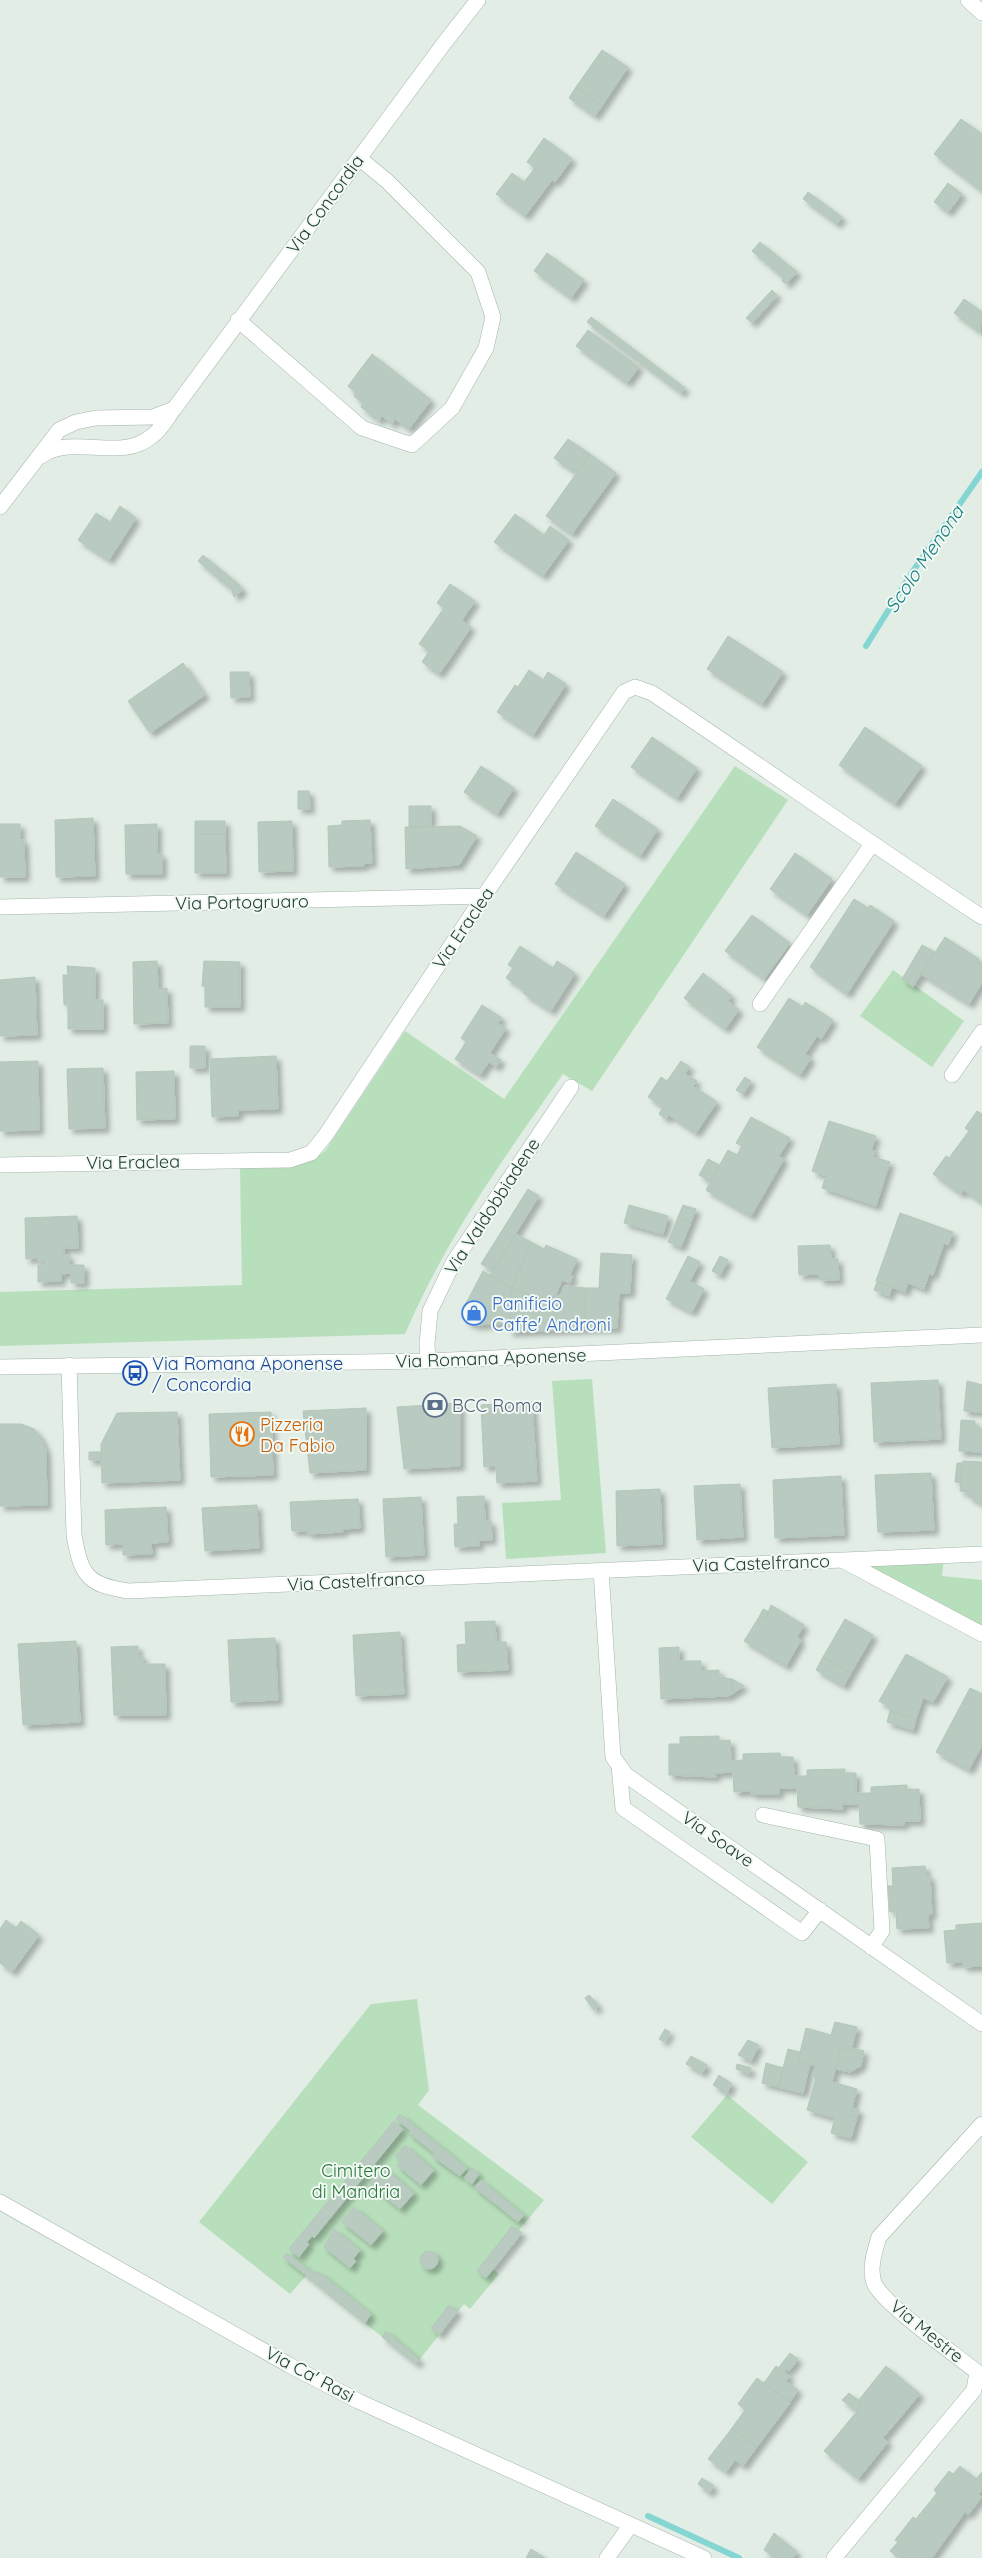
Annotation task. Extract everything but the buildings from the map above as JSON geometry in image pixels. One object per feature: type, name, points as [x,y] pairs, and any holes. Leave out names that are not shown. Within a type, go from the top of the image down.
[{"type":"street","name":"Via Concordia","points":[[38,458],[52,448],[67,446],[118,448],[139,444],[153,436],[478,0]]},
{"type":"street","points":[[968,0],[982,13]]},
{"type":"street","points":[[238,320],[362,428],[412,445],[452,408],[486,348],[493,317],[478,272],[387,181],[359,158]]},
{"type":"street","name":"Via Concordia","points":[[0,507],[59,430],[76,422],[96,418],[153,417],[174,409]]},
{"type":"street","name":"Via Eraclea","points":[[0,1165],[290,1160],[311,1153],[330,1128],[484,896],[624,692],[635,687],[652,693],[982,917]]},
{"type":"street","points":[[760,1004],[872,844]]},
{"type":"street","name":"Via Portogruaro","points":[[0,907],[484,896]]},
{"type":"street","points":[[952,1075],[982,1032]]},
{"type":"street","name":"Via Valdobbiadene","points":[[428,1361],[426,1344],[430,1311],[452,1263],[571,1087]]},
{"type":"street","name":"Via Romana Aponense","points":[[0,1366],[428,1361],[982,1334]]},
{"type":"street","name":"Via Castelfranco","points":[[69,1364],[75,1543],[78,1558],[87,1576],[106,1587],[128,1591],[982,1554]]},
{"type":"street","name":"Via Castelfranco","points":[[842,1560],[982,1634]]},
{"type":"street","name":"Via Soave","points":[[601,1570],[613,1758],[626,1775],[982,2024]]},
{"type":"street","points":[[620,1766],[623,1808],[802,1933],[820,1910]]},
{"type":"street","points":[[763,1815],[877,1839],[882,1931],[870,1947]]},
{"type":"street","name":"Via Mestre","points":[[834,2558],[974,2390],[977,2372],[887,2300],[875,2284],[873,2260],[879,2237],[982,2124]]},
{"type":"street","name":"Via Ca' Rasi","points":[[0,2202],[289,2365],[358,2400],[630,2526],[704,2558]]},
{"type":"street","points":[[607,2558],[630,2526]]},
{"type":"green space","points":[[735,766],[788,800],[592,1091],[563,1074],[519,1136],[457,1232],[438,1265],[405,1334],[0,1346],[0,1292],[242,1285],[240,1168],[295,1166],[315,1158],[325,1151],[405,1031],[504,1099]]},
{"type":"green space","points":[[893,970],[964,1021],[932,1067],[860,1016]]},
{"type":"green space","points":[[592,1379],[606,1553],[506,1559],[502,1503],[561,1500],[552,1381]]},
{"type":"green space","points":[[944,1556],[942,1576],[982,1580],[982,1634],[842,1560]]},
{"type":"green space","name":"Cimitero di Mandria","points":[[417,1999],[429,2090],[418,2105],[544,2200],[519,2230],[493,2269],[499,2274],[470,2309],[464,2304],[416,2364],[306,2276],[290,2294],[199,2222],[371,2004]]},
{"type":"green space","points":[[727,2095],[808,2162],[772,2204],[691,2137]]},
{"type":"waterway","name":"Scolo Menona","points":[[866,646],[911,574],[982,472]]},
{"type":"waterway","points":[[648,2516],[739,2558]]},
{"type":"place","name":"Panificio Caffe' Androni","points":[[474,1313]]},
{"type":"place","name":"Via Romana Aponense / Concordia","points":[[135,1373]]},
{"type":"place","name":"BCC Roma","points":[[435,1405]]},
{"type":"place","name":"Pizzeria Da Fabio","points":[[242,1434]]}]
